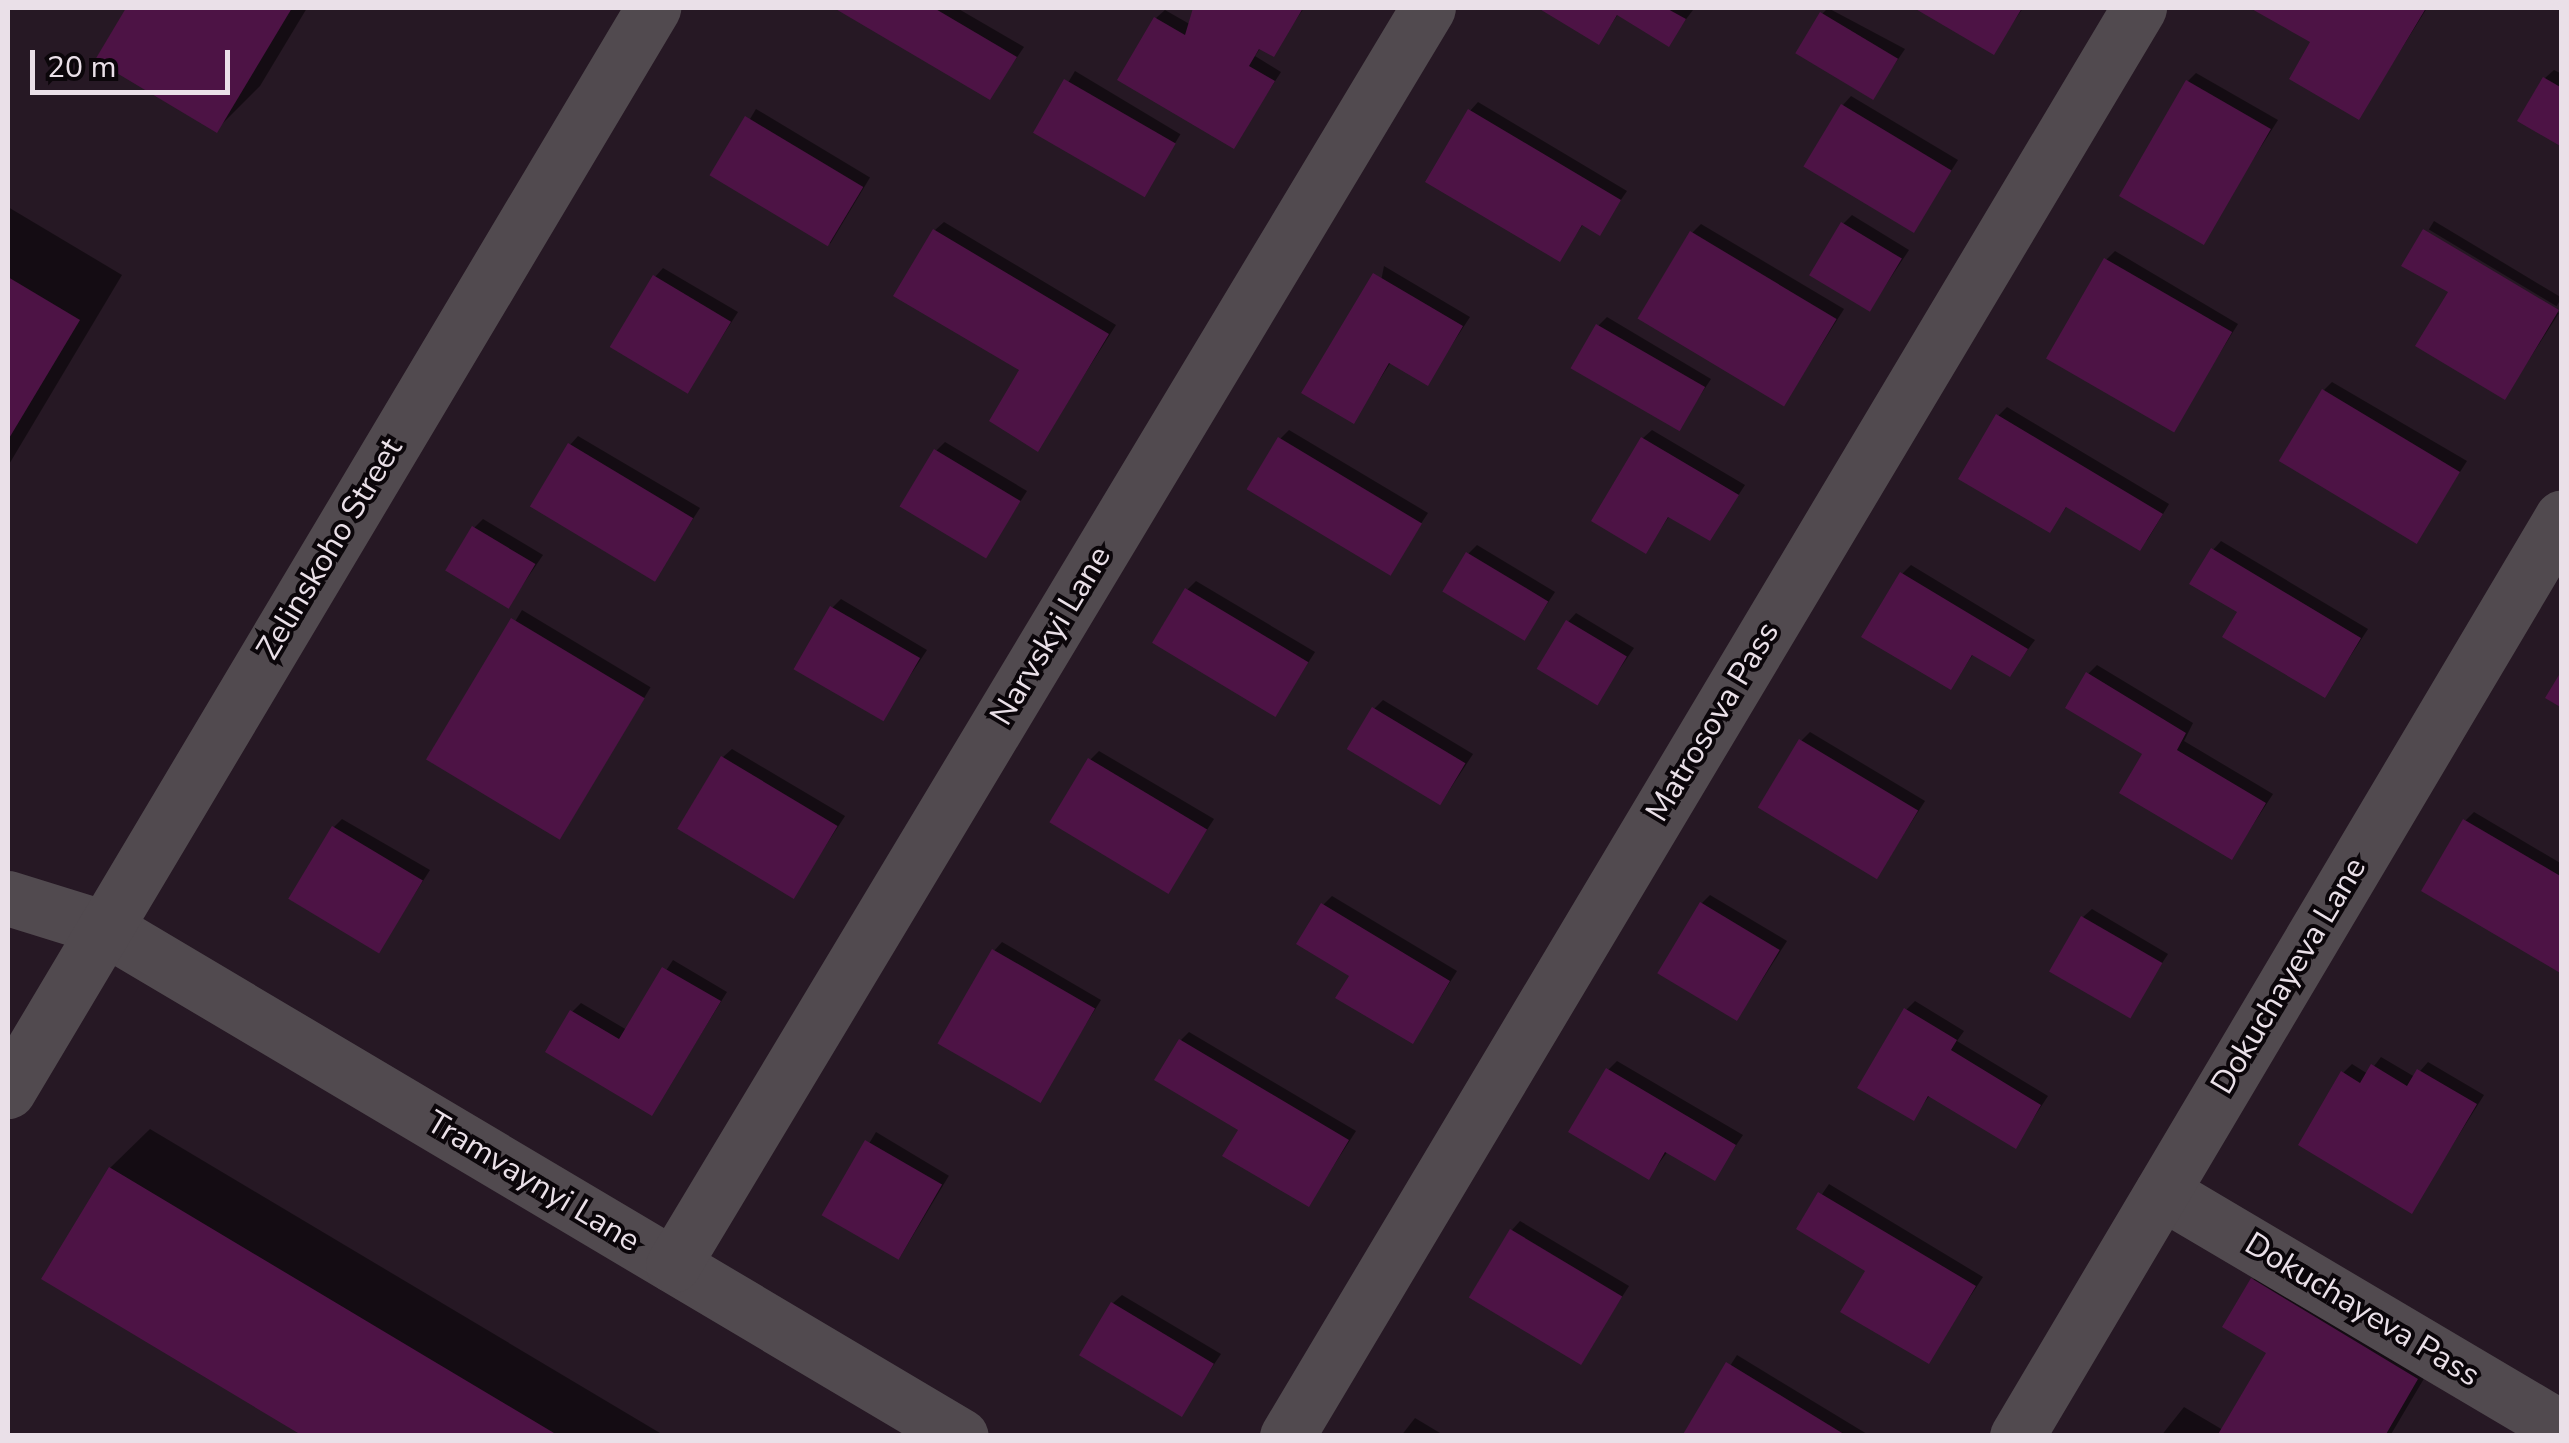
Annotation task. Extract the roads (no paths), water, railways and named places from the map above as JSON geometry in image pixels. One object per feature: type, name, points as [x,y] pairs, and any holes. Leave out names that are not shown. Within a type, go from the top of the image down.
[{"type":"street","name":"Zelinskoho Street","points":[[8,1091],[653,8]]},
{"type":"street","name":"Narvskyi Lane","points":[[673,1265],[1428,8]]},
{"type":"street","name":"Matrosova Pass","points":[[1288,1436],[2139,8]]},
{"type":"street","name":"Dokuchayeva Lane","points":[[2018,1436],[2562,517]]},
{"type":"street","name":"Tramvaynyi Lane","points":[[8,898],[105,928],[960,1436]]},
{"type":"street","name":"Dokuchayeva Pass","points":[[2162,1192],[2562,1429]]}]
